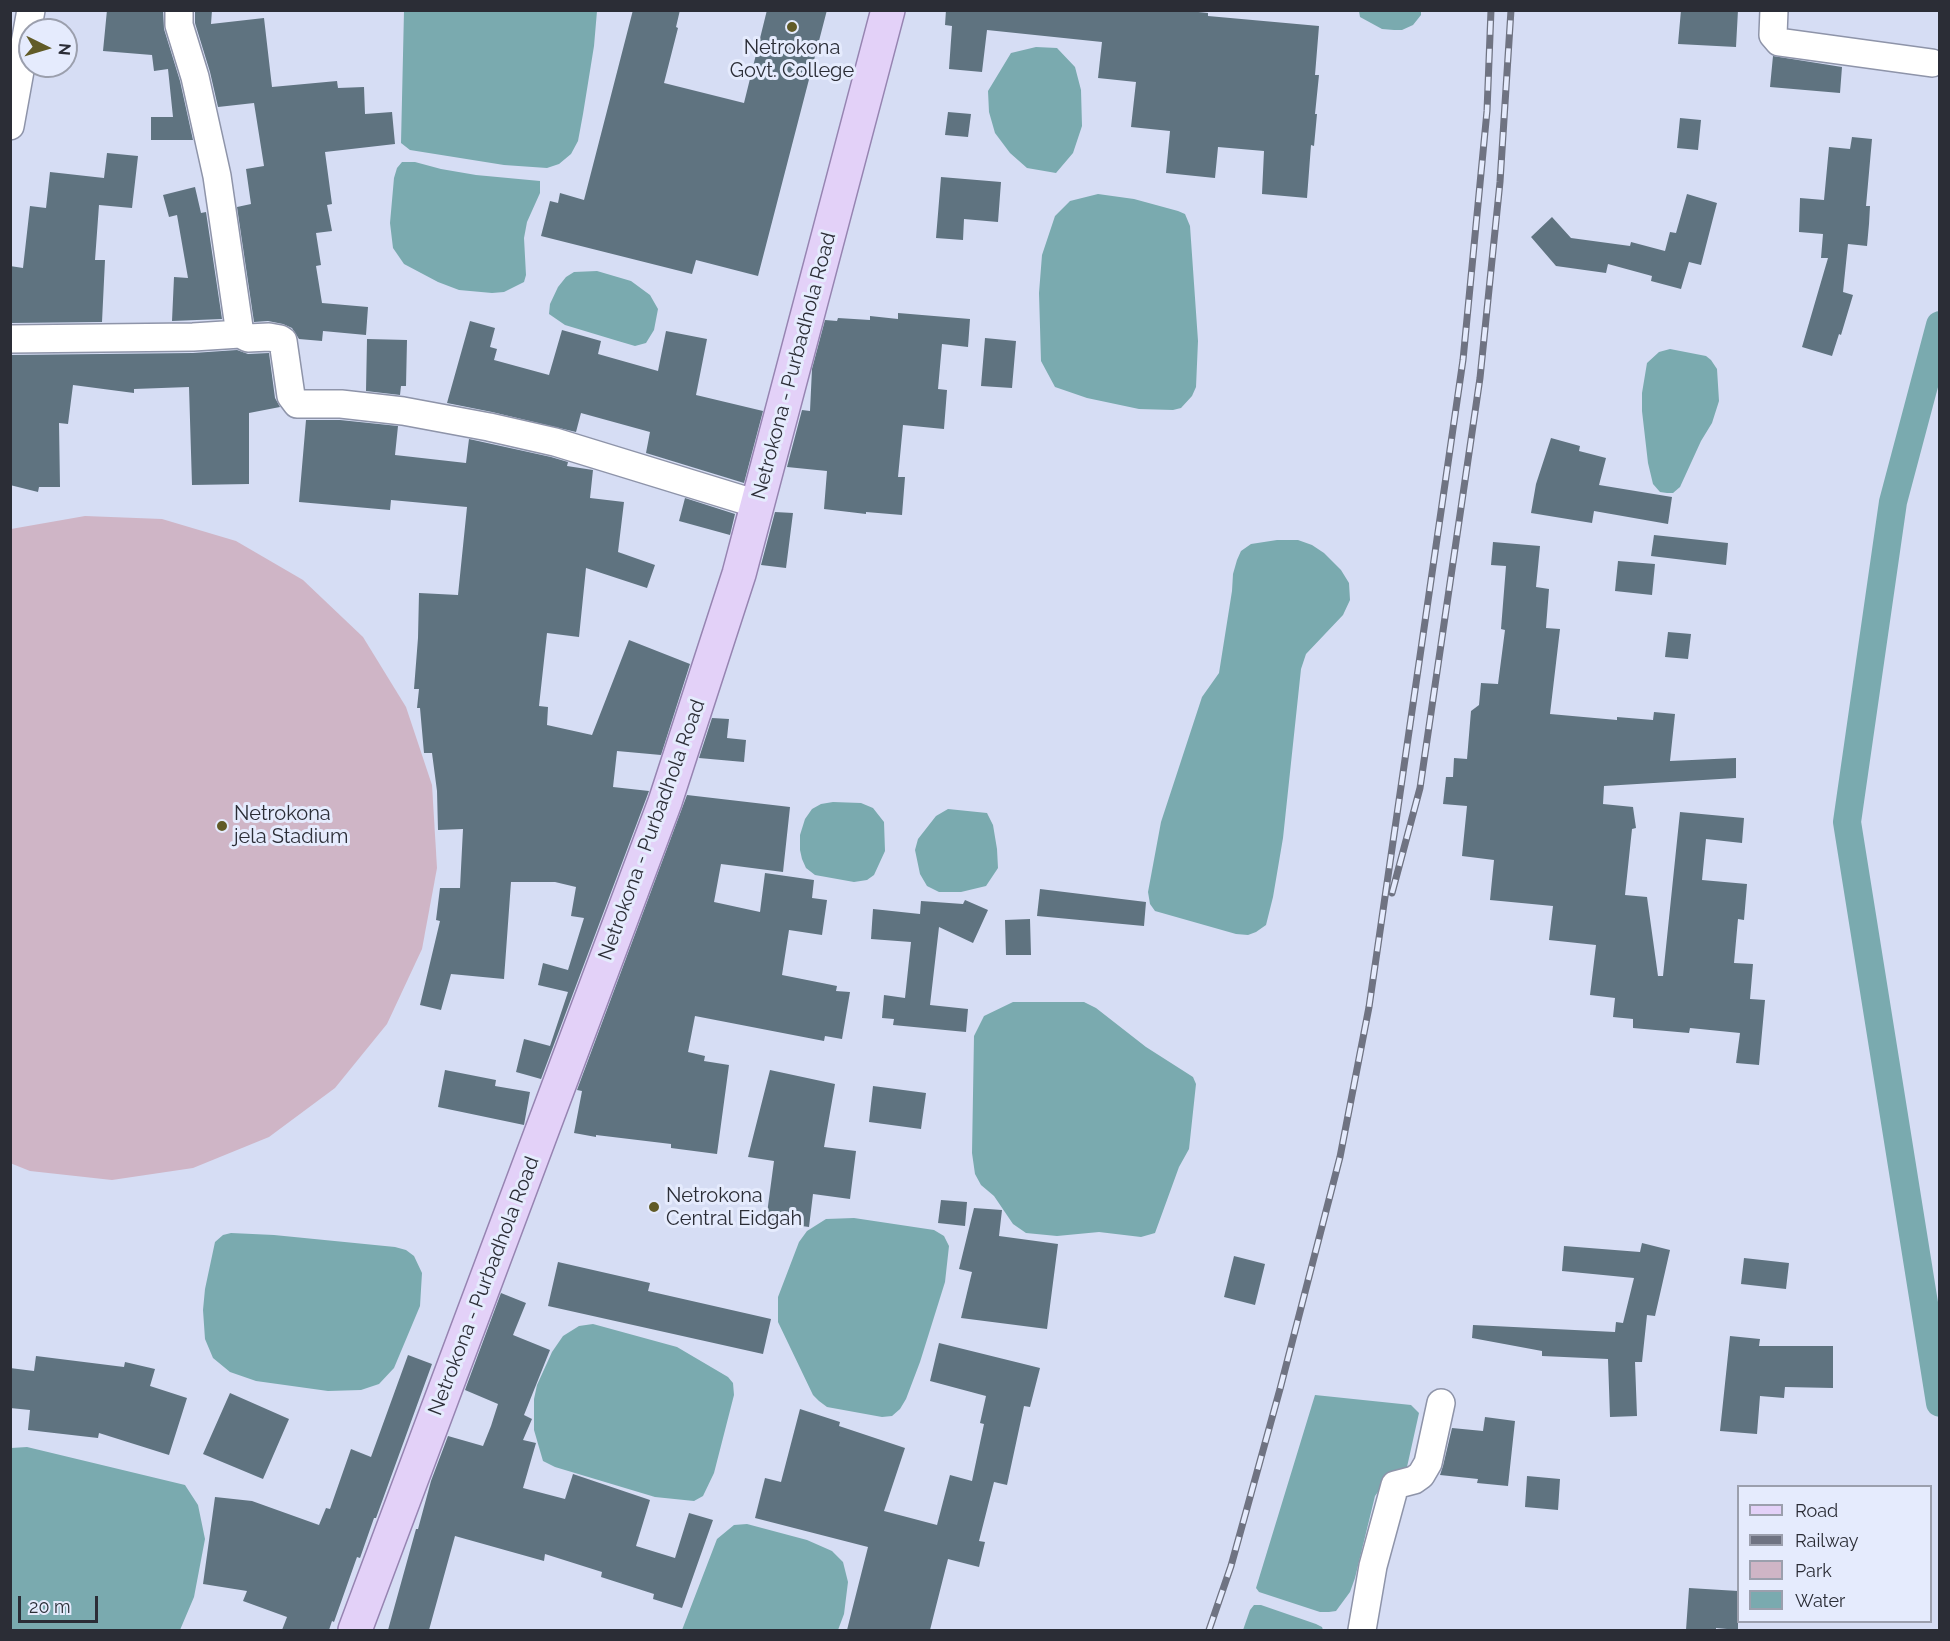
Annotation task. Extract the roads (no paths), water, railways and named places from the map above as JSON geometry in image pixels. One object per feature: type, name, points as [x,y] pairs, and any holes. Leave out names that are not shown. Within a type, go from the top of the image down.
[{"type":"main road","name":"Netrokona - Purbadhola Road","points":[[355,1630],[665,802],[739,574],[888,10]]},
{"type":"street","points":[[10,126],[31,10]]},
{"type":"street","points":[[179,10],[179,25],[195,77],[217,176],[240,334]]},
{"type":"street","points":[[1774,10],[1773,35],[1779,42],[1932,63]]},
{"type":"street","points":[[10,339],[240,334],[248,338],[280,339],[283,341],[291,396],[297,404],[340,404],[403,411],[489,427],[555,442],[757,504]]},
{"type":"street","points":[[1362,1630],[1373,1566],[1395,1485],[1414,1480],[1421,1475],[1428,1463],[1441,1403]]},
{"type":"water","points":[[1359,10],[1421,11],[1421,15],[1413,25],[1402,30],[1394,30],[1382,29],[1360,17]]},
{"type":"water","points":[[404,11],[597,11],[583,114],[578,141],[571,154],[559,164],[547,168],[504,165],[410,150],[401,143]]},
{"type":"water","points":[[1036,47],[1057,48],[1075,67],[1081,90],[1082,126],[1073,153],[1056,173],[1027,168],[1010,153],[995,133],[989,112],[988,91],[1011,53]]},
{"type":"water","points":[[402,162],[415,162],[476,175],[540,181],[540,193],[527,222],[524,238],[526,275],[524,282],[504,292],[459,290],[404,264],[393,248],[390,223],[394,178]]},
{"type":"water","points":[[1098,194],[1134,199],[1178,211],[1185,214],[1190,226],[1198,341],[1196,387],[1192,396],[1181,408],[1173,410],[1139,409],[1087,398],[1055,387],[1041,361],[1039,293],[1042,255],[1055,216],[1070,201]]},
{"type":"water","points":[[597,271],[631,281],[650,295],[658,309],[654,330],[646,343],[635,346],[618,341],[565,325],[549,314],[550,304],[566,277],[574,272]]},
{"type":"water","points":[[1670,349],[1706,356],[1711,360],[1717,369],[1719,401],[1712,423],[1680,487],[1673,493],[1667,493],[1660,492],[1653,484],[1648,463],[1642,393],[1647,363],[1659,352]]},
{"type":"water","points":[[1298,540],[1324,553],[1341,570],[1349,583],[1350,600],[1343,615],[1306,654],[1301,669],[1283,838],[1266,925],[1248,935],[1236,934],[1155,911],[1150,904],[1148,892],[1161,822],[1202,697],[1219,673],[1237,560],[1241,551],[1251,544]]},
{"type":"water","points":[[861,803],[873,808],[884,822],[885,851],[874,875],[867,880],[854,882],[815,875],[806,868],[802,859],[800,835],[805,819],[812,809],[821,804]]},
{"type":"water","points":[[948,809],[987,813],[993,825],[998,868],[986,886],[961,892],[939,892],[927,886],[920,874],[915,850],[918,839],[936,816]]},
{"type":"water","points":[[1013,1002],[1084,1002],[1096,1008],[1146,1047],[1193,1077],[1196,1084],[1189,1149],[1179,1167],[1155,1233],[1141,1237],[1099,1232],[1057,1236],[1026,1233],[1013,1224],[994,1196],[981,1185],[975,1174],[972,1153],[974,1036],[984,1016]]},
{"type":"water","points":[[854,1218],[934,1230],[944,1236],[949,1246],[945,1282],[920,1362],[906,1399],[892,1416],[882,1417],[827,1407],[819,1401],[813,1395],[778,1322],[778,1297],[799,1242],[807,1231],[826,1219]]},
{"type":"water","points":[[231,1233],[395,1247],[406,1250],[414,1256],[422,1273],[420,1306],[394,1368],[379,1384],[361,1390],[328,1391],[256,1381],[230,1372],[213,1358],[205,1339],[203,1310],[205,1289],[215,1242],[223,1235]]},
{"type":"water","points":[[593,1324],[677,1347],[728,1377],[733,1383],[734,1395],[714,1473],[703,1496],[694,1501],[655,1497],[555,1467],[543,1461],[534,1430],[534,1399],[537,1385],[552,1352],[563,1336],[579,1326]]},
{"type":"water","points":[[1315,1395],[1411,1405],[1419,1413],[1405,1472],[1383,1485],[1375,1496],[1350,1592],[1336,1611],[1329,1612],[1320,1612],[1259,1592],[1256,1588]]},
{"type":"water","points":[[27,1447],[185,1485],[198,1505],[205,1539],[194,1597],[180,1630],[11,1630],[11,1448]]},
{"type":"water","points":[[747,1524],[807,1540],[832,1551],[843,1562],[848,1582],[844,1614],[838,1630],[682,1630],[717,1539],[734,1525]]},
{"type":"water","points":[[1254,1605],[1261,1605],[1316,1624],[1323,1630],[1243,1630]]},
{"type":"waterway","points":[[1940,325],[1893,502],[1847,822],[1940,1403]]},
{"type":"railway","points":[[1209,1630],[1231,1566],[1340,1157],[1369,1007],[1463,360],[1487,111],[1491,10]]},
{"type":"railway","points":[[1392,893],[1420,788],[1480,378],[1500,182],[1511,10]]},
{"type":"place","name":"Netrokona Govt. College","points":[[792,27]]},
{"type":"place","name":"Netrokona jela Stadium","points":[[222,826]]},
{"type":"place","name":"Netrokona Central Eidgah","points":[[654,1207]]}]
